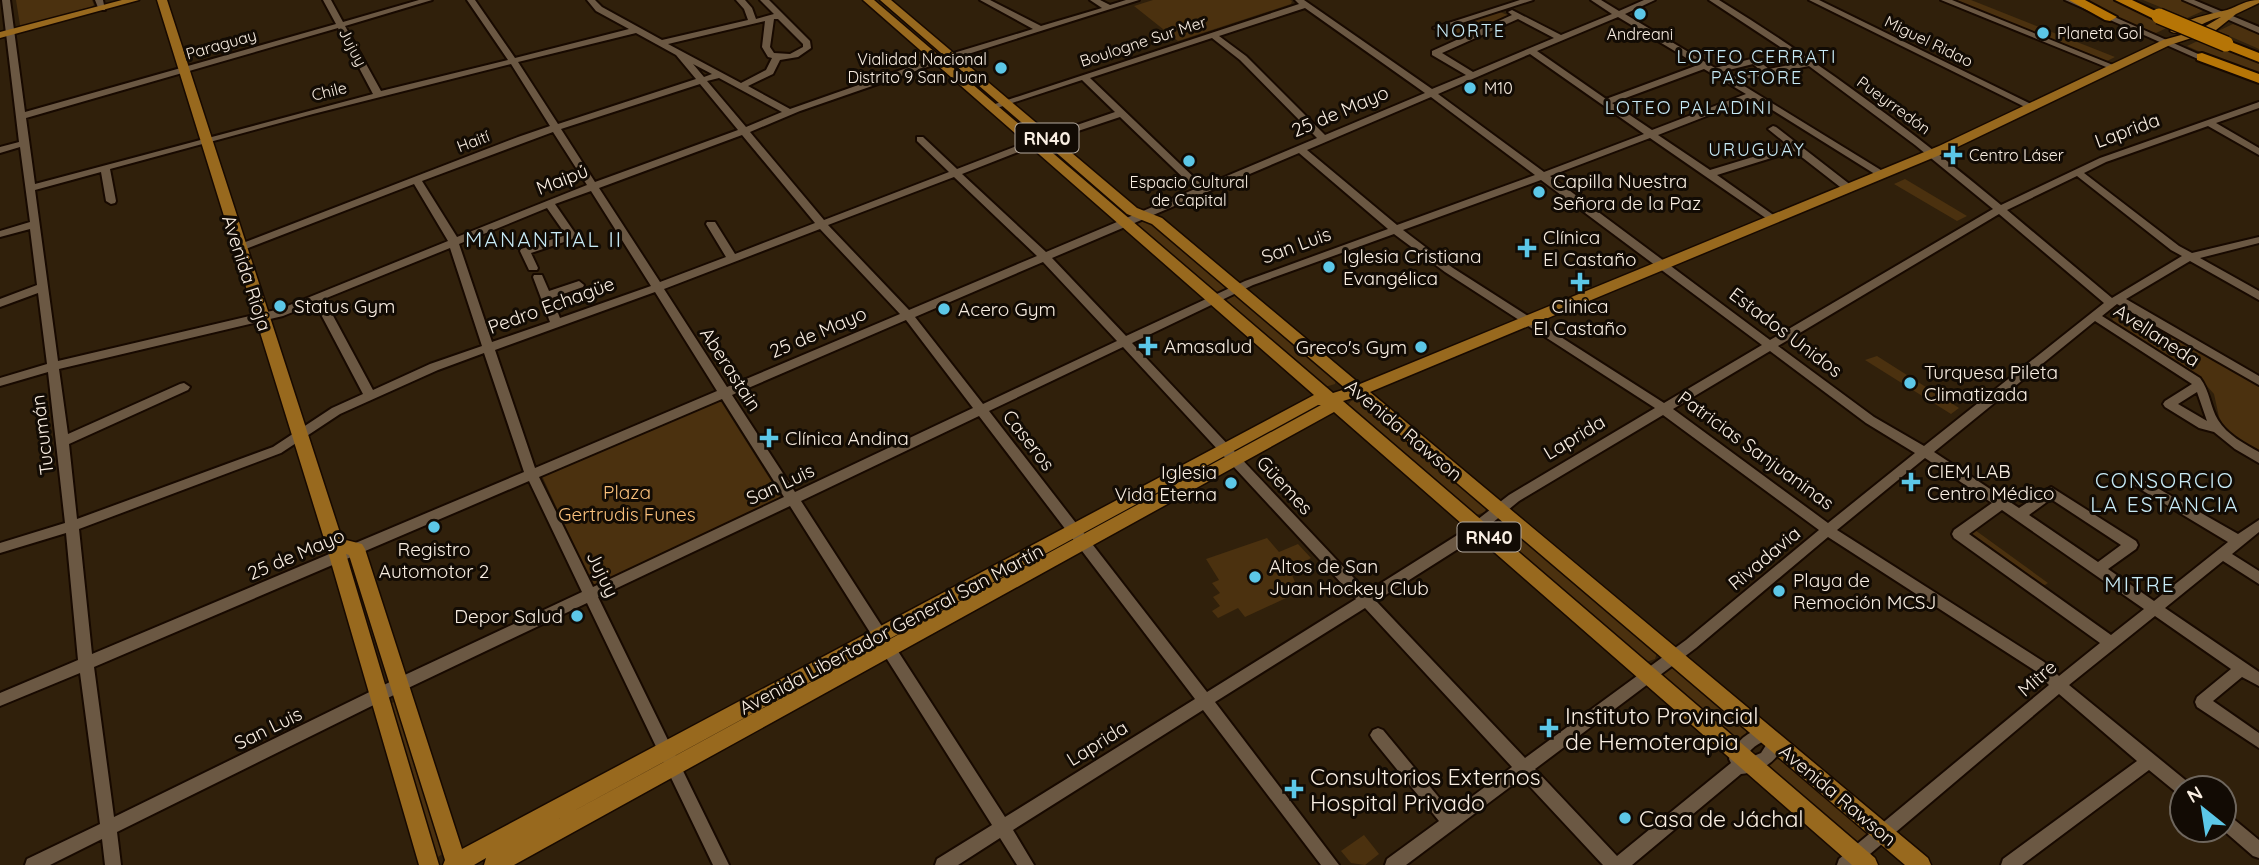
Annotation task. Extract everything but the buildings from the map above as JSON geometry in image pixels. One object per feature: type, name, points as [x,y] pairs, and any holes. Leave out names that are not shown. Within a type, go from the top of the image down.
[{"type":"highway","points":[[2075,0],[2110,17]]},
{"type":"highway","points":[[2122,0],[2163,14]]},
{"type":"highway","points":[[2135,0],[2259,58]]},
{"type":"highway","points":[[2230,43],[2259,52]]},
{"type":"highway","points":[[2202,57],[2259,80]]},
{"type":"main road","points":[[5,34],[101,4],[134,0]]},
{"type":"main road","name":"Avenida Rioja","points":[[162,0],[336,551],[429,865]]},
{"type":"main road","name":"Avenida Rawson","points":[[868,0],[1648,675],[1857,862]]},
{"type":"main road","name":"Avenida Rawson","points":[[885,0],[1132,211],[1157,221],[1921,865]]},
{"type":"main road","name":"Avenida Libertador General San Martín","points":[[455,864],[669,759],[1230,454],[1328,410],[1330,400],[1933,153],[2167,42],[2181,41],[2256,0]]},
{"type":"main road","points":[[336,551],[356,549],[455,864]]},
{"type":"main road","name":"Avenida Libertador General San Martín","points":[[494,865],[669,759]]},
{"type":"street","name":"Tucumán","points":[[6,0],[5,34],[25,143],[63,442],[86,664],[113,865]]},
{"type":"street","name":"Jujuy","points":[[327,0],[378,95]]},
{"type":"street","name":"Paraguay","points":[[21,116],[428,0]]},
{"type":"street","name":"Aberastain","points":[[471,0],[513,61],[1026,865]]},
{"type":"street","name":"Caseros","points":[[591,0],[599,9],[636,30],[789,112]]},
{"type":"street","points":[[740,0],[748,8],[753,22]]},
{"type":"street","points":[[764,0],[774,17],[807,46],[796,56],[778,57],[769,54],[766,49],[774,17]]},
{"type":"street","points":[[984,0],[1040,29]]},
{"type":"street","points":[[1094,0],[1110,8]]},
{"type":"street","name":"Maipú","points":[[0,382],[53,366],[261,318],[318,298],[592,186],[789,112],[951,56],[1135,0]]},
{"type":"street","points":[[1460,43],[1437,28],[1529,0]]},
{"type":"street","points":[[1595,0],[1881,174]]},
{"type":"street","name":"25 de Mayo","points":[[356,549],[1651,0]]},
{"type":"street","name":"Pueyrredón","points":[[1713,0],[1776,37],[1933,153],[2114,301],[2259,381]]},
{"type":"street","name":"Miguel Ridao","points":[[1816,0],[2032,107]]},
{"type":"street","points":[[1945,0],[2114,67]]},
{"type":"street","points":[[2069,0],[2202,57]]},
{"type":"street","points":[[2186,0],[2227,14],[2259,30]]},
{"type":"street","name":"Boulogne Sur Mer","points":[[992,107],[1213,35],[1302,2]]},
{"type":"street","name":"Estados Unidos","points":[[1302,2],[1431,93],[1870,420],[2002,503],[2259,680]]},
{"type":"street","points":[[1504,8],[1561,38]]},
{"type":"street","points":[[1473,76],[1435,53],[1519,15]]},
{"type":"street","points":[[660,43],[774,17]]},
{"type":"street","name":"Chile","points":[[30,188],[205,140],[636,30]]},
{"type":"street","points":[[1213,35],[1243,58],[1324,139]]},
{"type":"street","points":[[1531,51],[1774,219]]},
{"type":"street","name":"Caseros","points":[[679,53],[824,226],[908,315],[1331,865]]},
{"type":"street","points":[[743,86],[770,72],[778,57]]},
{"type":"street","points":[[1605,102],[1710,69],[1755,61],[1769,72]]},
{"type":"street","points":[[1728,80],[1810,63]]},
{"type":"street","name":"Haití","points":[[239,248],[555,127],[721,74]]},
{"type":"street","points":[[1084,77],[1203,191]]},
{"type":"street","name":"San Luis","points":[[33,865],[378,695],[1126,343],[1237,288],[1542,176],[1753,94]]},
{"type":"street","name":"Laprida","points":[[943,865],[1366,599],[1477,527],[1514,498],[2001,209],[2104,160],[2259,105]]},
{"type":"street","name":"Pedro Echagüe","points":[[0,548],[71,526],[277,450],[336,411],[422,371],[733,260],[1033,143],[1122,113]]},
{"type":"street","points":[[2209,123],[2259,152]]},
{"type":"street","points":[[1773,129],[1848,188]]},
{"type":"street","name":"Güemes","points":[[920,139],[1044,257],[1617,865]]},
{"type":"street","points":[[0,150],[25,143]]},
{"type":"street","points":[[1709,174],[1796,147]]},
{"type":"street","name":"Patricias Sanjuaninas","points":[[1300,149],[1395,229],[1449,270],[1664,408],[1828,529],[2039,667],[2168,776]]},
{"type":"street","points":[[105,168],[111,201]]},
{"type":"street","points":[[2077,172],[2175,248],[2259,296]]},
{"type":"street","name":"Jujuy","points":[[416,180],[453,242],[531,475],[721,865]]},
{"type":"street","points":[[549,203],[574,239],[525,251],[557,324]]},
{"type":"street","points":[[0,234],[35,224]]},
{"type":"street","points":[[711,224],[733,260]]},
{"type":"street","name":"Rivadavia","points":[[1393,865],[1674,656],[1828,529],[2114,301],[2192,257],[2259,240]]},
{"type":"street","points":[[546,296],[579,285]]},
{"type":"street","points":[[0,303],[43,287]]},
{"type":"street","points":[[318,298],[370,395]]},
{"type":"street","name":"Avellaneda","points":[[2095,316],[2199,384],[2208,401],[2210,416],[2218,428],[2259,458]]},
{"type":"street","name":"Avellaneda","points":[[2199,384],[2169,404],[2203,425],[2218,428]]},
{"type":"street","points":[[63,442],[184,387]]},
{"type":"street","points":[[2134,480],[2238,541]]},
{"type":"street","points":[[2019,515],[2051,492],[2130,545],[2098,569]]},
{"type":"street","points":[[2002,503],[1959,534],[2112,643]]},
{"type":"street","name":"Mitre","points":[[1857,862],[1884,834],[2060,686],[2259,525]]},
{"type":"street","name":"25 de Mayo","points":[[0,700],[336,551]]},
{"type":"street","points":[[2222,554],[2259,578]]},
{"type":"street","points":[[2242,668],[2202,702],[2259,741]]},
{"type":"street","points":[[1378,735],[1450,823]]},
{"type":"street","points":[[1617,865],[1743,762],[1775,749],[1771,739]]},
{"type":"street","points":[[2008,865],[2149,761]]},
{"type":"street","points":[[2238,833],[2259,850]]},
{"type":"green space","points":[[16,0],[92,0],[94,5],[88,10],[20,25]]},
{"type":"green space","points":[[1153,0],[1292,1],[1291,4],[1178,41],[1134,6]]},
{"type":"green space","name":"Planeta Gol","points":[[1949,0],[1971,0],[2115,57],[2105,62]]},
{"type":"green space","points":[[2078,0],[2115,0],[2173,25],[2156,33],[2152,32]]},
{"type":"green space","points":[[2143,0],[2181,0],[2203,11],[2187,18]]},
{"type":"green space","points":[[1500,12],[1510,16],[1462,39],[1445,29]]},
{"type":"green space","points":[[2233,24],[2259,32],[2259,49],[2218,31]]},
{"type":"green space","points":[[2204,38],[2259,61],[2259,78],[2187,46]]},
{"type":"green space","points":[[1905,179],[1967,216],[1957,221],[1894,184]]},
{"type":"green space","points":[[1148,220],[1227,289],[1214,294],[1135,225],[1139,221]]},
{"type":"green space","points":[[1236,295],[1336,380],[1335,384],[1325,387],[1224,302],[1227,297]]},
{"type":"green space","points":[[2116,311],[2131,312],[2259,386],[2259,453],[2225,428],[2219,417],[2214,394],[2198,376],[2114,323],[2111,315]]},
{"type":"green space","name":"Turquesa Pileta Climatizada","points":[[1877,356],[1959,408],[1951,414],[1865,360]]},
{"type":"green space","points":[[1358,399],[1486,508],[1485,512],[1473,516],[1346,407],[1351,401]]},
{"type":"green space","name":"Plaza Gertrudis Funes","points":[[720,400],[780,495],[779,498],[592,584],[542,476]]},
{"type":"green space","points":[[1503,521],[1657,653],[1655,659],[1643,663],[1490,529],[1494,523]]},
{"type":"green space","points":[[1975,530],[2048,583],[2036,584],[1969,534]]},
{"type":"green space","name":"Altos de San Juan Hockey Club","points":[[1267,538],[1279,552],[1298,544],[1311,558],[1290,570],[1299,592],[1245,617],[1238,608],[1218,618],[1212,611],[1220,606],[1213,597],[1220,593],[1212,583],[1219,580],[1206,559]]},
{"type":"green space","points":[[1674,667],[1746,728],[1746,738],[1738,741],[1661,676],[1668,668]]},
{"type":"green space","points":[[396,701],[445,852],[438,857],[390,704]]},
{"type":"green space","points":[[1782,759],[1867,831],[1867,835],[1857,844],[1768,771],[1771,760]]},
{"type":"green space","points":[[1364,835],[1379,854],[1365,865],[1351,863],[1341,851]]},
{"type":"place","name":"Andreani","points":[[1640,14]]},
{"type":"place","name":"Planeta Gol","points":[[2043,33]]},
{"type":"place","name":"Vialidad Nacional Distrito 9 San Juan","points":[[1001,68]]},
{"type":"place","name":"M10","points":[[1470,88]]},
{"type":"place","name":"Centro Láser","points":[[1953,155]]},
{"type":"place","name":"Espacio Cultural de Capital","points":[[1189,161]]},
{"type":"place","name":"Capilla Nuestra Señora de la Paz","points":[[1539,192]]},
{"type":"place","name":"Clínica El Castaño","points":[[1527,248]]},
{"type":"place","name":"Iglesia Cristiana Evangélica","points":[[1329,267]]},
{"type":"place","name":"Clinica El Castaño","points":[[1580,282]]},
{"type":"place","name":"Status Gym","points":[[280,306]]},
{"type":"place","name":"Acero Gym","points":[[944,309]]},
{"type":"place","name":"Amasalud","points":[[1148,346]]},
{"type":"place","name":"Greco's Gym","points":[[1421,347]]},
{"type":"place","name":"Turquesa Pileta Climatizada","points":[[1910,383]]},
{"type":"place","name":"Clínica Andina","points":[[769,438]]},
{"type":"place","name":"CIEM LAB Centro Médico","points":[[1911,482]]},
{"type":"place","name":"Iglesia Vida Eterna","points":[[1231,483]]},
{"type":"place","name":"Registro Automotor 2","points":[[434,527]]},
{"type":"place","name":"Altos de San Juan Hockey Club","points":[[1255,577]]},
{"type":"place","name":"Playa de Remoción MCSJ","points":[[1779,591]]},
{"type":"place","name":"Depor Salud","points":[[577,616]]},
{"type":"place","name":"Instituto Provincial de Hemoterapia","points":[[1549,728]]},
{"type":"place","name":"Consultorios Externos Hospital Privado","points":[[1294,789]]},
{"type":"place","name":"Casa de Jáchal","points":[[1625,818]]},
{"type":"district","name":"NORTE","points":[[1471,30]]},
{"type":"district","name":"LOTEO CERRATI PASTORE","points":[[1757,66]]},
{"type":"district","name":"LOTEO PALADINI","points":[[1689,107]]},
{"type":"district","name":"URUGUAY","points":[[1757,149]]},
{"type":"district","name":"MANANTIAL II","points":[[544,239]]},
{"type":"district","name":"CONSORCIO LA ESTANCIA","points":[[2165,492]]},
{"type":"district","name":"MITRE","points":[[2140,584]]}]
